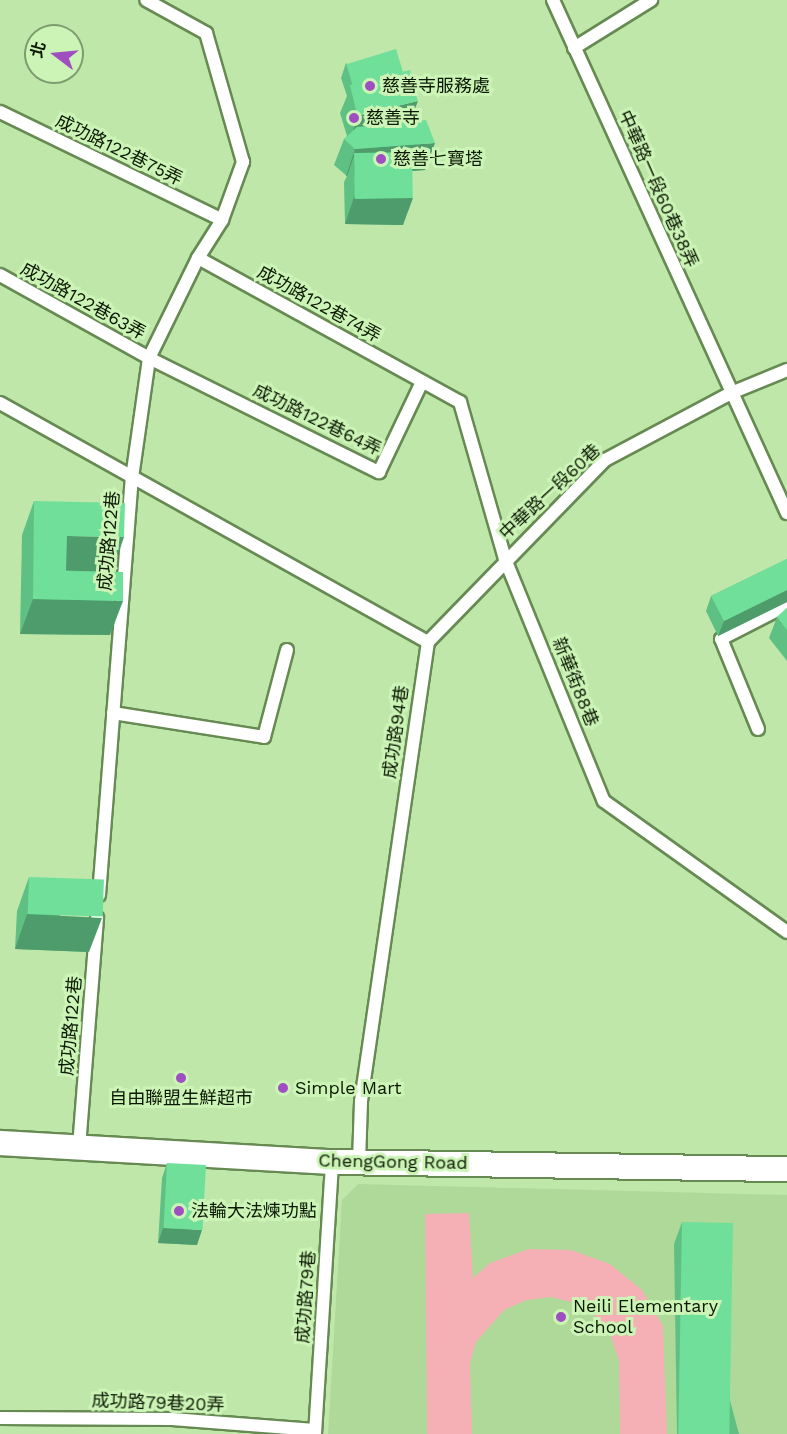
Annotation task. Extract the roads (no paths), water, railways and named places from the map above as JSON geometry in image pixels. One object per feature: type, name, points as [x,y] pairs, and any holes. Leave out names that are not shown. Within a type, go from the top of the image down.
[{"type":"street","name":"ChengGong Road","points":[[0,1143],[332,1162],[787,1169]]},
{"type":"lane","name":"成功路122巷","points":[[79,1147],[132,478],[149,358],[198,258],[222,220],[243,162],[206,33],[146,0]]},
{"type":"lane","name":"中華路一段60巷38弄","points":[[553,0],[787,513]]},
{"type":"lane","points":[[574,48],[651,0]]},
{"type":"lane","name":"成功路122巷75弄","points":[[0,112],[222,220]]},
{"type":"lane","name":"成功路122巷74弄","points":[[198,258],[422,382]]},
{"type":"lane","name":"成功路122巷63弄","points":[[0,275],[149,358]]},
{"type":"lane","name":"成功路122巷64弄","points":[[149,358],[379,472],[422,382]]},
{"type":"lane","name":"中華路一段60巷","points":[[428,642],[505,558],[605,460],[731,393],[787,370]]},
{"type":"lane","name":"新華街88巷","points":[[422,382],[460,402],[505,558],[604,801],[787,932]]},
{"type":"lane","points":[[0,403],[428,642]]},
{"type":"lane","points":[[758,729],[721,639],[787,605]]},
{"type":"lane","name":"成功路94巷","points":[[359,1162],[361,1101],[428,642]]},
{"type":"lane","points":[[113,713],[264,737],[287,650]]},
{"type":"lane","name":"成功路79巷","points":[[315,1432],[332,1162]]},
{"type":"lane","name":"成功路79巷20弄","points":[[0,1418],[172,1419],[315,1432]]},
{"type":"place","name":"慈善寺服務處","points":[[370,86]]},
{"type":"place","name":"慈善寺","points":[[354,118]]},
{"type":"place","name":"慈善七寶塔","points":[[381,159]]},
{"type":"place","name":"自由聯盟生鮮超市","points":[[181,1078]]},
{"type":"place","name":"Simple Mart","points":[[283,1088]]},
{"type":"place","name":"法輪大法煉功點","points":[[179,1211]]},
{"type":"place","name":"Neili Elementary School","points":[[561,1317]]}]
